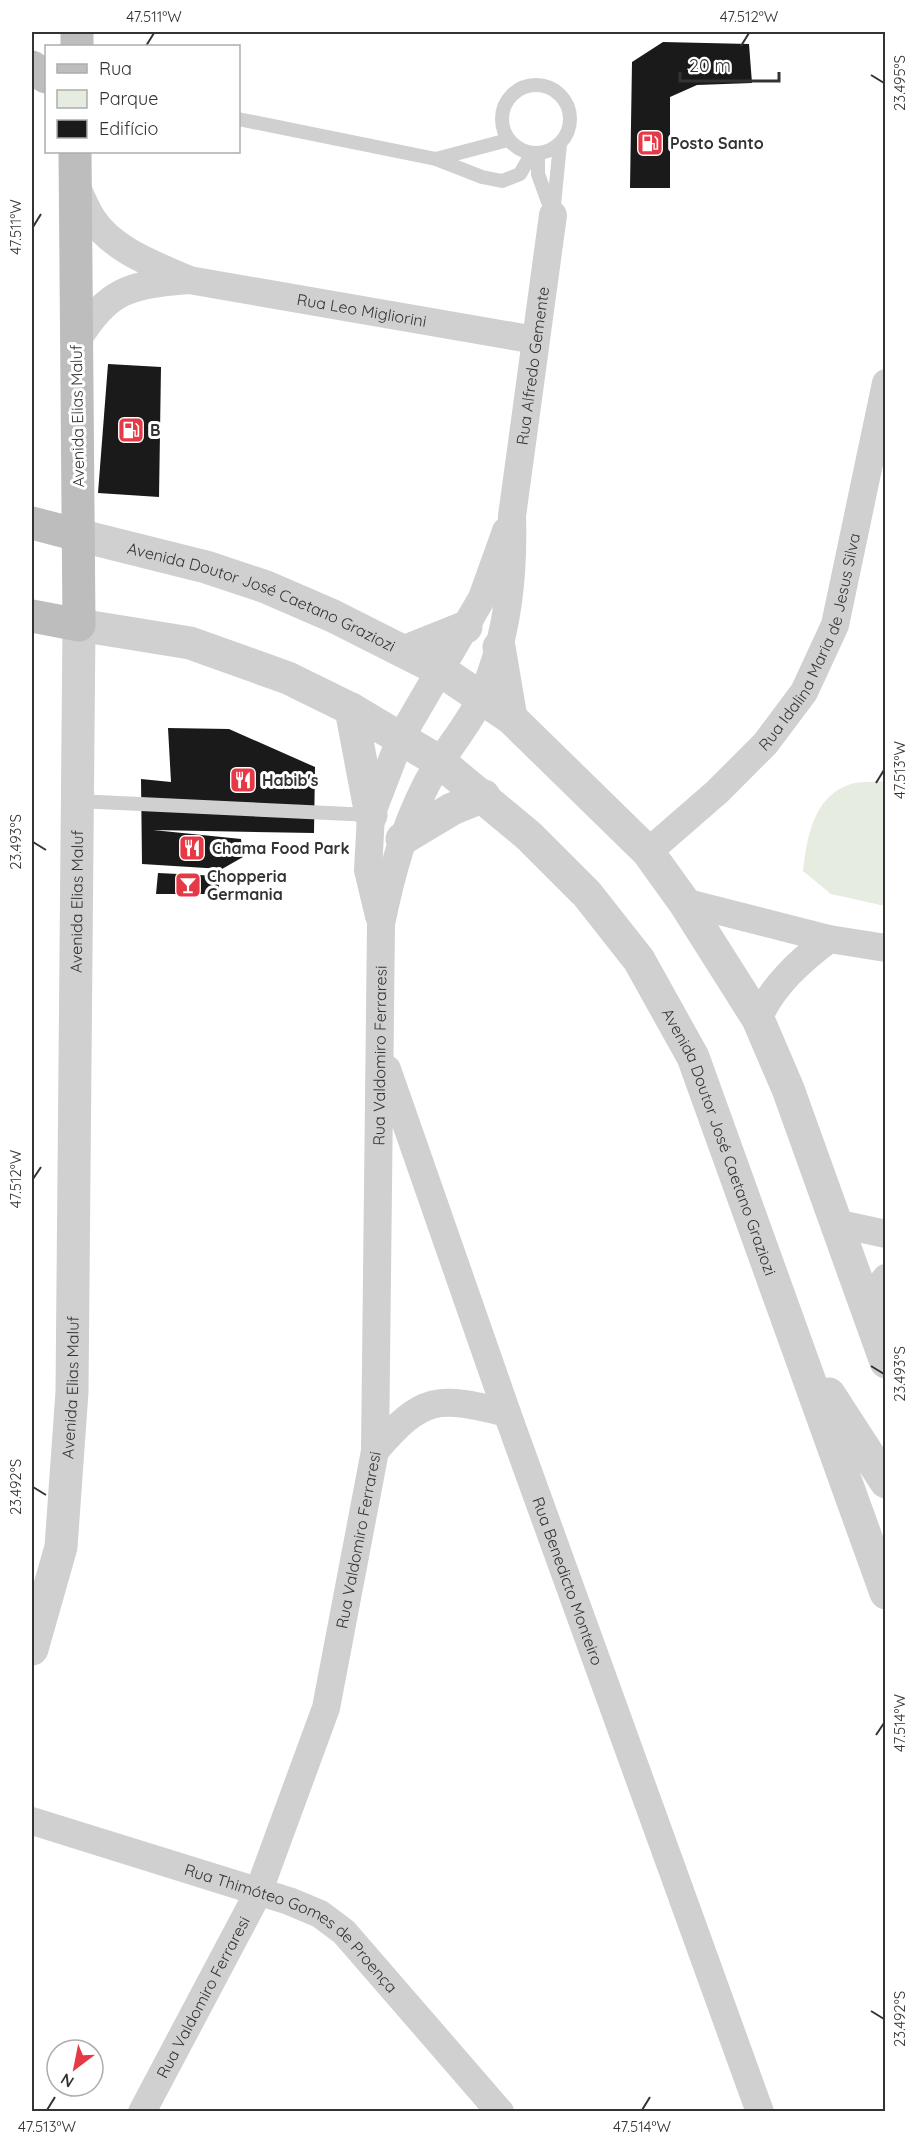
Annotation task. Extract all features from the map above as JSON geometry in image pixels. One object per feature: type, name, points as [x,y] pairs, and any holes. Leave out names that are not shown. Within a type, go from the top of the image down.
[{"type":"main road","points":[[32,67],[45,76]]},
{"type":"main road","name":"Avenida Elias Maluf","points":[[75,153],[79,625]]},
{"type":"main road","points":[[32,523],[78,535]]},
{"type":"main road","points":[[32,616],[79,625]]},
{"type":"street","name":"Rua Leo Migliorini","points":[[77,188],[92,218],[104,233],[142,258],[189,280]]},
{"type":"street","name":"Rua Alfredo Gemente","points":[[482,697],[499,647],[513,562],[512,516],[553,215]]},
{"type":"street","name":"Rua Leo Migliorini","points":[[76,342],[91,317],[106,302],[142,284],[189,280],[535,340]]},
{"type":"street","name":"Rua Idalina Maria de Jesus Silva","points":[[648,852],[717,792],[765,744],[804,692],[835,625],[885,383]]},
{"type":"street","name":"Rua Alfredo Gemente","points":[[440,670],[482,598],[512,516]]},
{"type":"street","name":"Avenida Doutor José Caetano Graziozi","points":[[78,535],[206,567],[266,587],[333,615],[406,651],[440,670],[511,718],[648,852],[684,902],[758,1018],[788,1089],[885,1362]]},
{"type":"street","name":"Avenida Doutor José Caetano Graziozi","points":[[79,625],[190,643],[288,678],[351,709],[440,762],[484,796],[529,836],[587,894],[639,960],[693,1057],[796,1338],[885,1593]]},
{"type":"street","name":"Avenida Elias Maluf","points":[[32,1649],[61,1547],[72,1392],[79,625]]},
{"type":"street","points":[[406,651],[466,627]]},
{"type":"street","points":[[499,647],[511,718]]},
{"type":"street","points":[[401,737],[440,670]]},
{"type":"street","points":[[440,762],[482,697]]},
{"type":"street","points":[[351,709],[370,815]]},
{"type":"street","name":"Rua Valdomiro Ferraresi","points":[[381,924],[368,870],[370,815],[401,737]]},
{"type":"street","name":"Rua Valdomiro Ferraresi","points":[[145,2110],[258,1893],[326,1708],[375,1451],[381,924],[392,868],[402,839],[426,784],[440,762]]},
{"type":"street","points":[[402,839],[452,809],[484,796]]},
{"type":"street","points":[[684,902],[828,939],[885,948]]},
{"type":"street","points":[[758,1018],[777,986],[804,957],[828,939]]},
{"type":"street","name":"Rua Benedicto Monteiro","points":[[380,1050],[507,1413],[760,2112]]},
{"type":"street","points":[[835,1223],[885,1234]]},
{"type":"street","points":[[865,1305],[885,1278]]},
{"type":"street","points":[[796,1338],[885,1482]]},
{"type":"street","points":[[375,1451],[402,1420],[427,1406],[460,1401],[507,1413]]},
{"type":"street","name":"Rua Thimóteo Gomes de Proença","points":[[32,1821],[320,1914],[344,1932],[500,2112]]},
{"type":"lane","points":[[553,215],[560,144],[570,123],[570,112],[565,100],[554,90],[538,84],[523,87],[507,99],[502,112],[502,127],[508,140],[519,149],[535,153],[550,151],[560,144]]},
{"type":"lane","points":[[240,119],[436,159],[482,177],[502,181],[520,174],[535,153]]},
{"type":"lane","points":[[436,159],[508,140]]},
{"type":"lane","points":[[535,153],[538,174],[553,215]]},
{"type":"lane","points":[[77,801],[370,815]]},
{"type":"green space","points":[[885,781],[885,906],[831,894],[803,871],[810,833],[819,809],[836,791],[848,785]]},
{"type":"building","name":"Posto Santo","points":[[663,42],[749,44],[752,83],[697,85],[670,97],[670,188],[630,188],[632,62]]},
{"type":"building","name":"B","points":[[108,364],[161,367],[159,497],[98,493]]},
{"type":"building","name":"Habib's","points":[[168,728],[229,729],[315,767],[314,833],[153,830],[241,839],[243,857],[222,869],[142,864],[141,779],[171,782]]},
{"type":"building","name":"Chopperia Germania","points":[[158,873],[219,876],[219,894],[156,894]]},
{"type":"place","name":"Posto Santo","points":[[650,143]]},
{"type":"place","name":"B","points":[[131,430]]},
{"type":"place","name":"Habib's","points":[[243,780]]},
{"type":"place","name":"Chama Food Park","points":[[192,848]]},
{"type":"place","name":"Chopperia Germania","points":[[188,885]]}]
